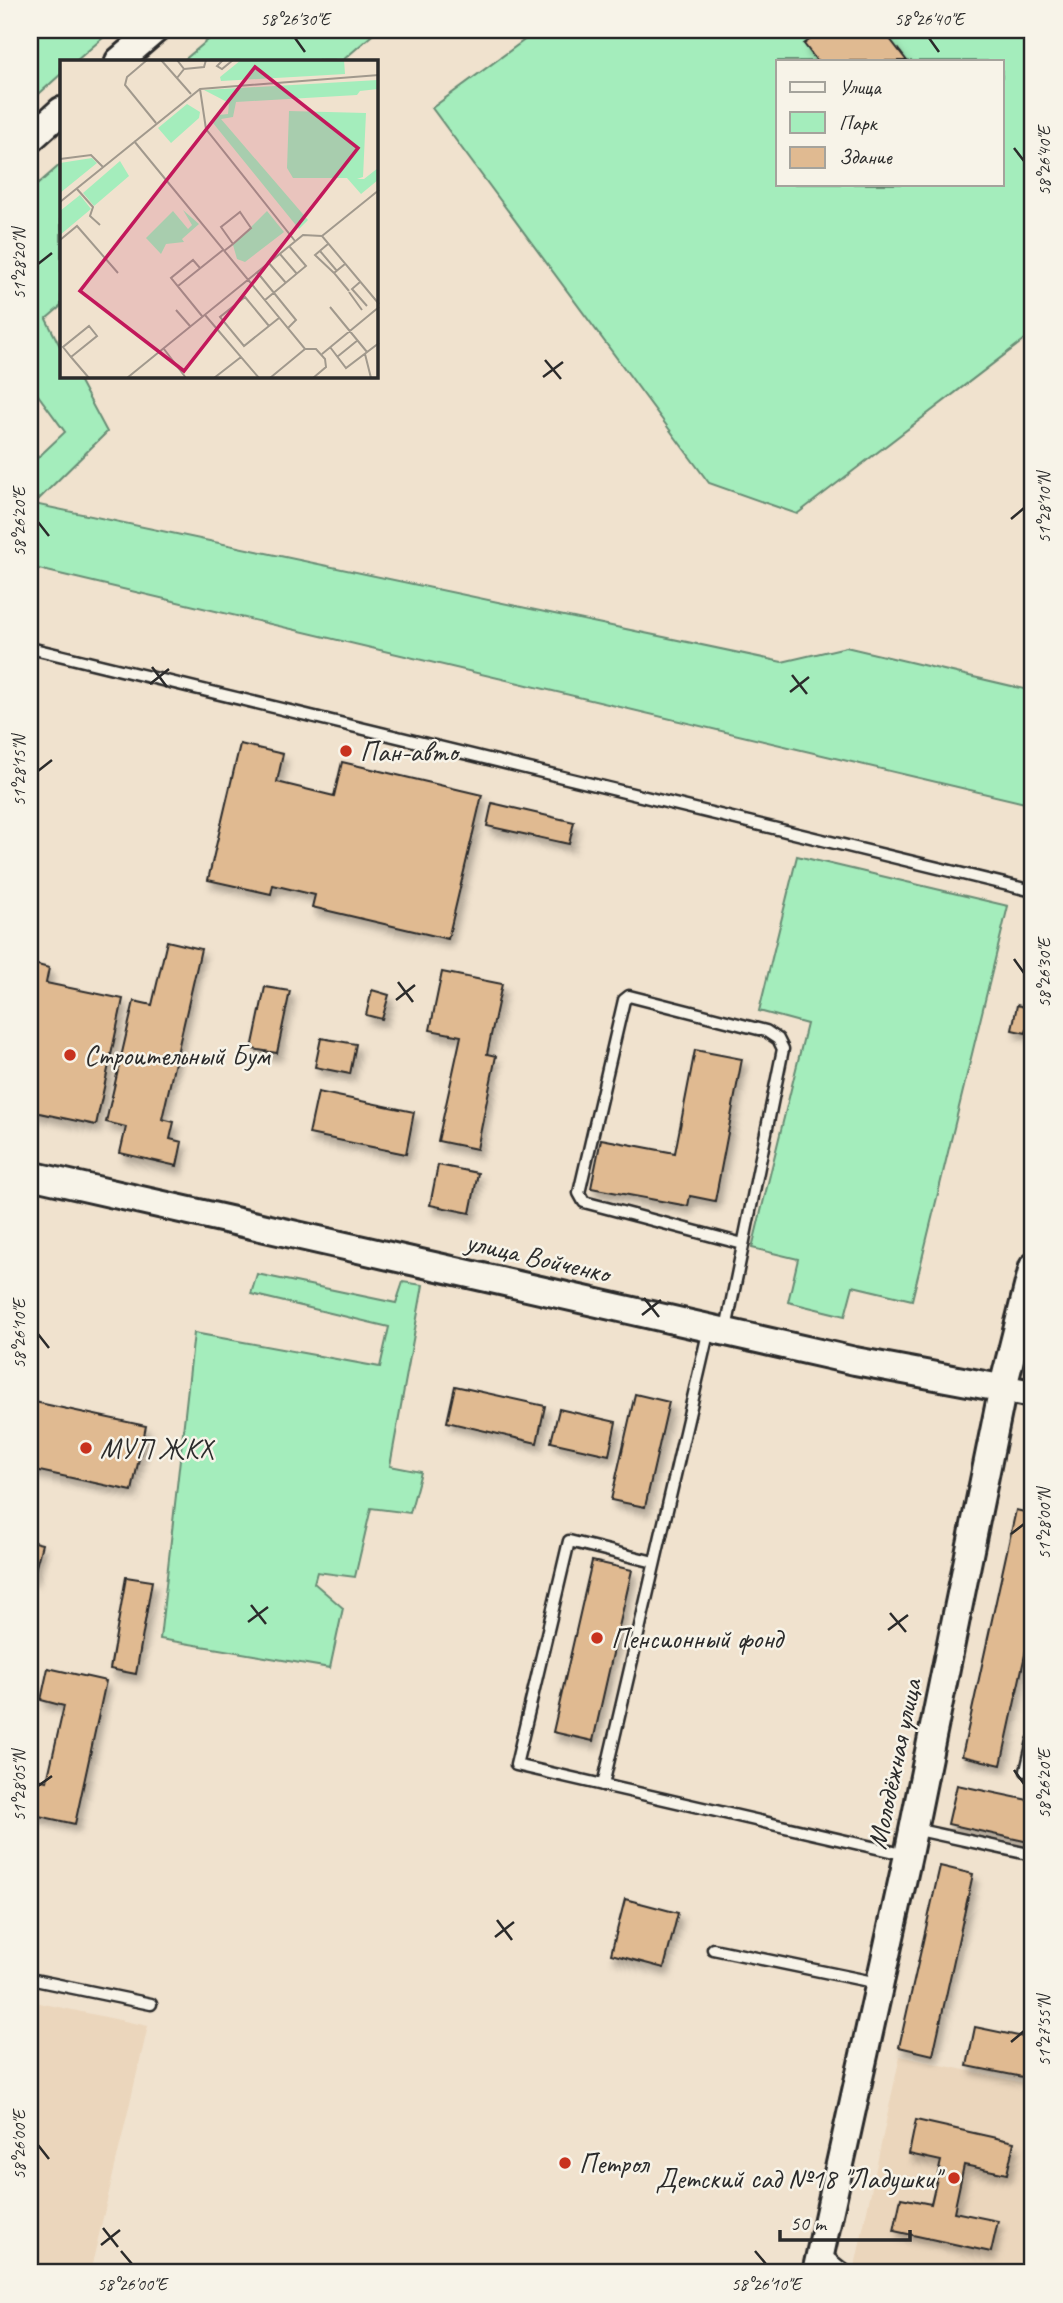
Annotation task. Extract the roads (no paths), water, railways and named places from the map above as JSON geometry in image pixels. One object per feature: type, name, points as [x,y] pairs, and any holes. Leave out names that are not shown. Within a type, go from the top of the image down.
[{"type":"main road","points":[[119,60],[155,30]]},
{"type":"main road","points":[[30,139],[60,112]]},
{"type":"main road","name":"улица Войченко","points":[[30,1175],[855,1361],[1033,1394]]},
{"type":"main road","name":"Молодёжная улица","points":[[818,2262],[908,1855],[1003,1387],[1029,1300],[1033,1267]]},
{"type":"lane","points":[[30,648],[1033,891]]},
{"type":"lane","points":[[603,1785],[654,1562],[743,1244],[783,1049],[778,1039],[766,1031],[629,996],[624,1000],[579,1194],[584,1202],[743,1244]]},
{"type":"lane","points":[[654,1562],[569,1541],[516,1765],[908,1855]]},
{"type":"lane","points":[[1033,1741],[1026,1771],[1033,1772]]},
{"type":"lane","points":[[913,1829],[1033,1855]]},
{"type":"lane","points":[[713,1949],[879,1983]]},
{"type":"lane","points":[[30,1979],[151,2004]]},
{"type":"lane","points":[[818,2262],[848,2273]]},
{"type":"place","name":"Пан-авто","points":[[346,751]]},
{"type":"place","name":"Строительный Бум","points":[[70,1055]]},
{"type":"place","name":"МУП ЖКХ","points":[[86,1448]]},
{"type":"place","name":"Пенсионный фонд","points":[[597,1638]]},
{"type":"place","name":"Петрол","points":[[565,2163]]},
{"type":"place","name":"Детский сад №18 \"Ладушки\"","points":[[954,2178]]}]
